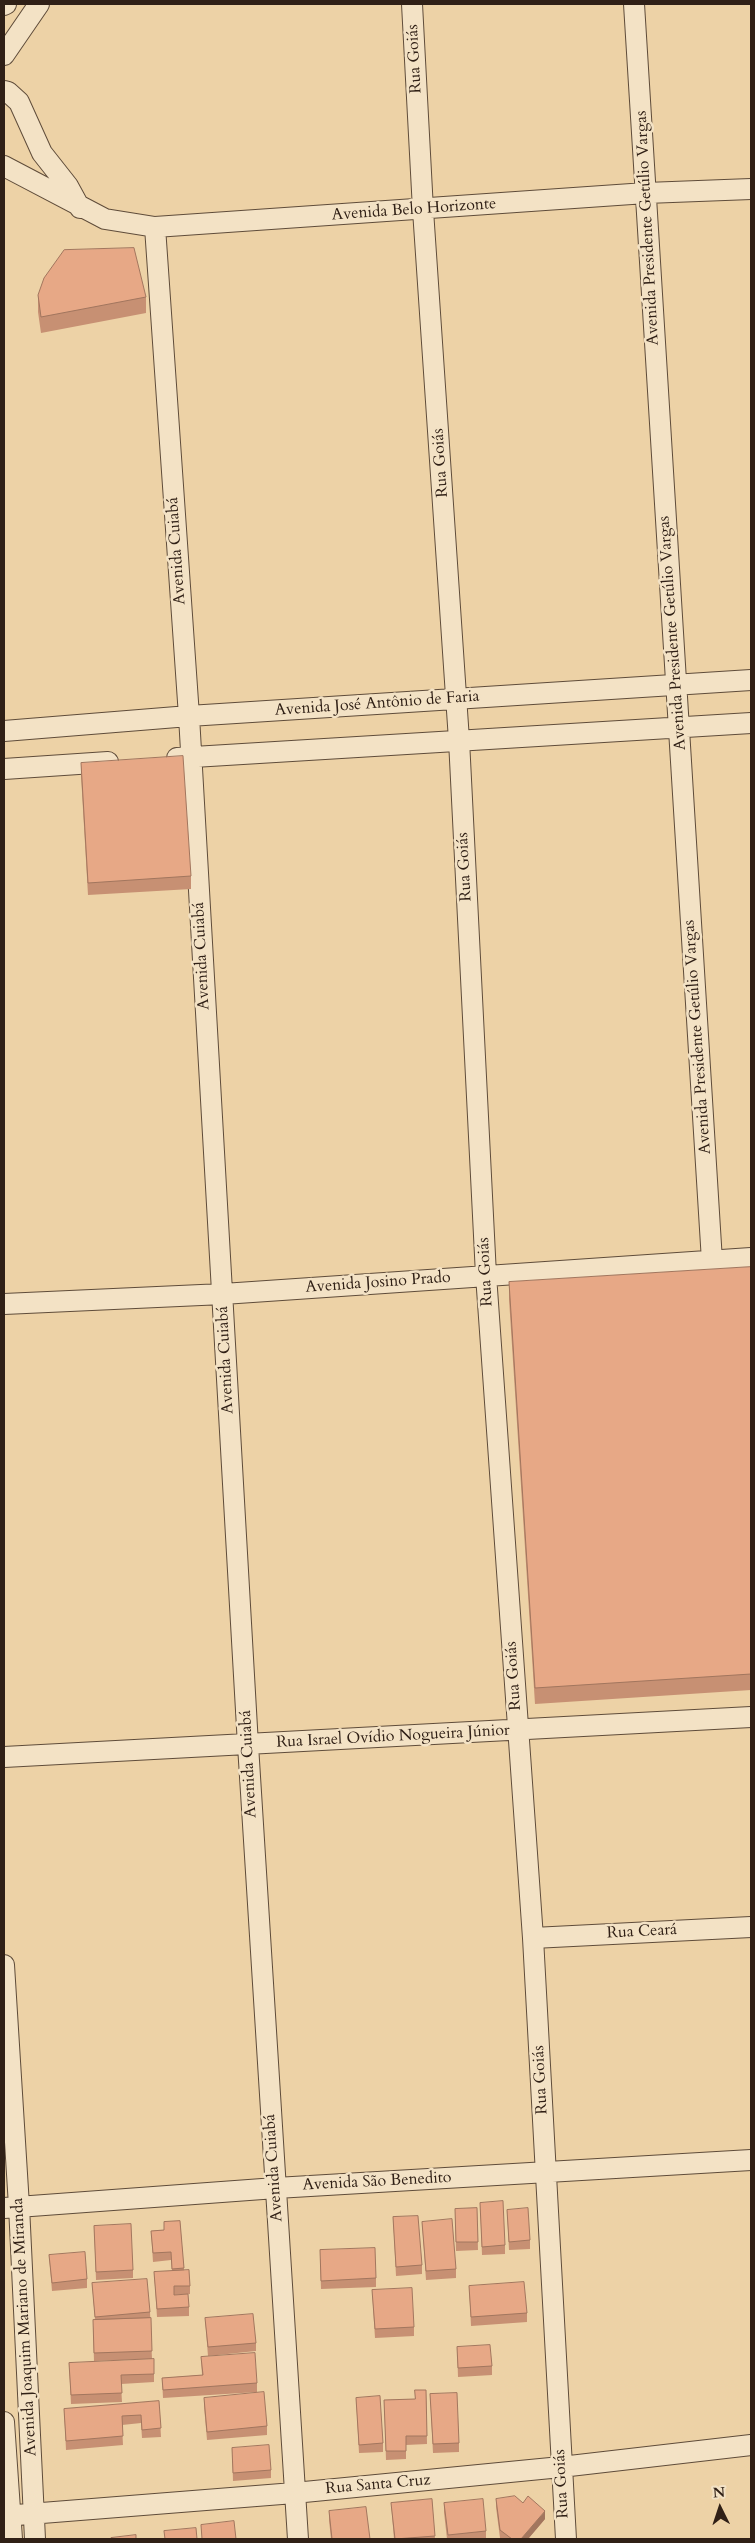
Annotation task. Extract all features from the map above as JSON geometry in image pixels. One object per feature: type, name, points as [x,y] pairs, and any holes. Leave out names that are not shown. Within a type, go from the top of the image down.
[{"type":"street","points":[[4,55],[39,4]]},
{"type":"street","name":"Rua Goiás","points":[[412,4],[423,210],[459,740],[486,1275],[533,1938],[566,2539]]},
{"type":"street","name":"Avenida Presidente Getúlio Vargas","points":[[634,4],[712,1261]]},
{"type":"street","points":[[4,91],[8,92],[19,102],[42,154],[68,186],[80,208]]},
{"type":"street","name":"Avenida Belo Horizonte","points":[[4,166],[80,208],[105,219],[155,227],[646,194],[751,189]]},
{"type":"street","name":"Avenida Cuiabá","points":[[155,227],[189,716],[248,1745],[298,2539]]},
{"type":"street","name":"Avenida José Antônio de Faria","points":[[4,731],[189,716],[751,680]]},
{"type":"street","points":[[161,759],[751,723]]},
{"type":"street","points":[[4,769],[131,761]]},
{"type":"street","name":"Avenida Josino Prado","points":[[4,1304],[223,1294],[751,1258]]},
{"type":"street","name":"Rua Israel Ovídio Nogueira Júnior","points":[[4,1757],[518,1731],[751,1717]]},
{"type":"street","name":"Rua Ceará","points":[[533,1938],[751,1927]]},
{"type":"street","name":"Avenida Joaquim Mariano de Miranda","points":[[4,1965],[11,2207],[35,2539]]},
{"type":"street","name":"Avenida São Benedito","points":[[11,2207],[276,2188],[751,2160]]},
{"type":"street","name":"Avenida Joaquim Mariano de Miranda","points":[[4,2422],[7,2516],[12,2539]]},
{"type":"street","name":"Rua Santa Cruz","points":[[7,2516],[294,2493],[561,2468],[751,2445]]},
{"type":"building","points":[[134,248],[146,297],[41,317],[38,295],[44,278],[64,250]]},
{"type":"building","points":[[183,756],[191,876],[88,883],[81,763]]},
{"type":"building","points":[[751,1267],[751,1674],[535,1688],[509,1282]]},
{"type":"building","points":[[503,2201],[505,2245],[482,2247],[480,2203]]},
{"type":"building","points":[[477,2208],[478,2242],[456,2242],[455,2209]]},
{"type":"building","points":[[528,2208],[530,2240],[509,2242],[507,2210]]},
{"type":"building","points":[[418,2216],[422,2265],[396,2267],[393,2217]]},
{"type":"building","points":[[452,2219],[456,2269],[426,2271],[422,2222]]},
{"type":"building","points":[[180,2221],[184,2268],[172,2269],[171,2252],[153,2253],[151,2231],[164,2230],[164,2222]]},
{"type":"building","points":[[131,2224],[133,2270],[96,2272],[94,2226]]},
{"type":"building","points":[[375,2248],[376,2278],[321,2281],[320,2250]]},
{"type":"building","points":[[85,2252],[87,2279],[52,2283],[49,2255]]},
{"type":"building","points":[[189,2270],[190,2286],[174,2286],[174,2295],[188,2294],[189,2307],[157,2309],[154,2272]]},
{"type":"building","points":[[147,2279],[150,2312],[95,2317],[92,2283]]},
{"type":"building","points":[[524,2282],[527,2313],[471,2317],[469,2286]]},
{"type":"building","points":[[412,2288],[414,2327],[375,2329],[372,2290]]},
{"type":"building","points":[[253,2314],[256,2343],[208,2347],[205,2318]]},
{"type":"building","points":[[151,2318],[152,2351],[94,2353],[93,2320]]},
{"type":"building","points":[[490,2345],[492,2366],[458,2368],[457,2347]]},
{"type":"building","points":[[255,2353],[257,2383],[163,2390],[162,2378],[203,2375],[201,2357]]},
{"type":"building","points":[[154,2359],[154,2374],[121,2375],[122,2393],[71,2395],[69,2363]]},
{"type":"building","points":[[415,2390],[426,2390],[427,2436],[406,2436],[406,2451],[386,2451],[384,2400],[415,2399]]},
{"type":"building","points":[[264,2392],[267,2426],[207,2432],[204,2398]]},
{"type":"building","points":[[457,2393],[459,2443],[433,2444],[430,2394]]},
{"type":"building","points":[[380,2396],[383,2443],[359,2445],[356,2398]]},
{"type":"building","points":[[159,2401],[161,2428],[142,2430],[141,2415],[122,2416],[123,2436],[66,2441],[64,2409]]},
{"type":"building","points":[[269,2445],[271,2470],[233,2473],[232,2448]]},
{"type":"building","points":[[515,2496],[523,2503],[528,2496],[545,2511],[521,2539],[512,2539],[500,2530],[496,2499]]},
{"type":"building","points":[[432,2499],[435,2536],[395,2539],[391,2503]]},
{"type":"building","points":[[483,2499],[486,2531],[448,2535],[444,2503]]},
{"type":"building","points":[[366,2507],[370,2539],[332,2539],[329,2511]]},
{"type":"building","points":[[234,2521],[236,2539],[202,2539],[201,2525]]},
{"type":"building","points":[[196,2528],[197,2539],[165,2539],[164,2531]]},
{"type":"building","points":[[136,2535],[136,2539],[111,2539],[111,2538]]}]
